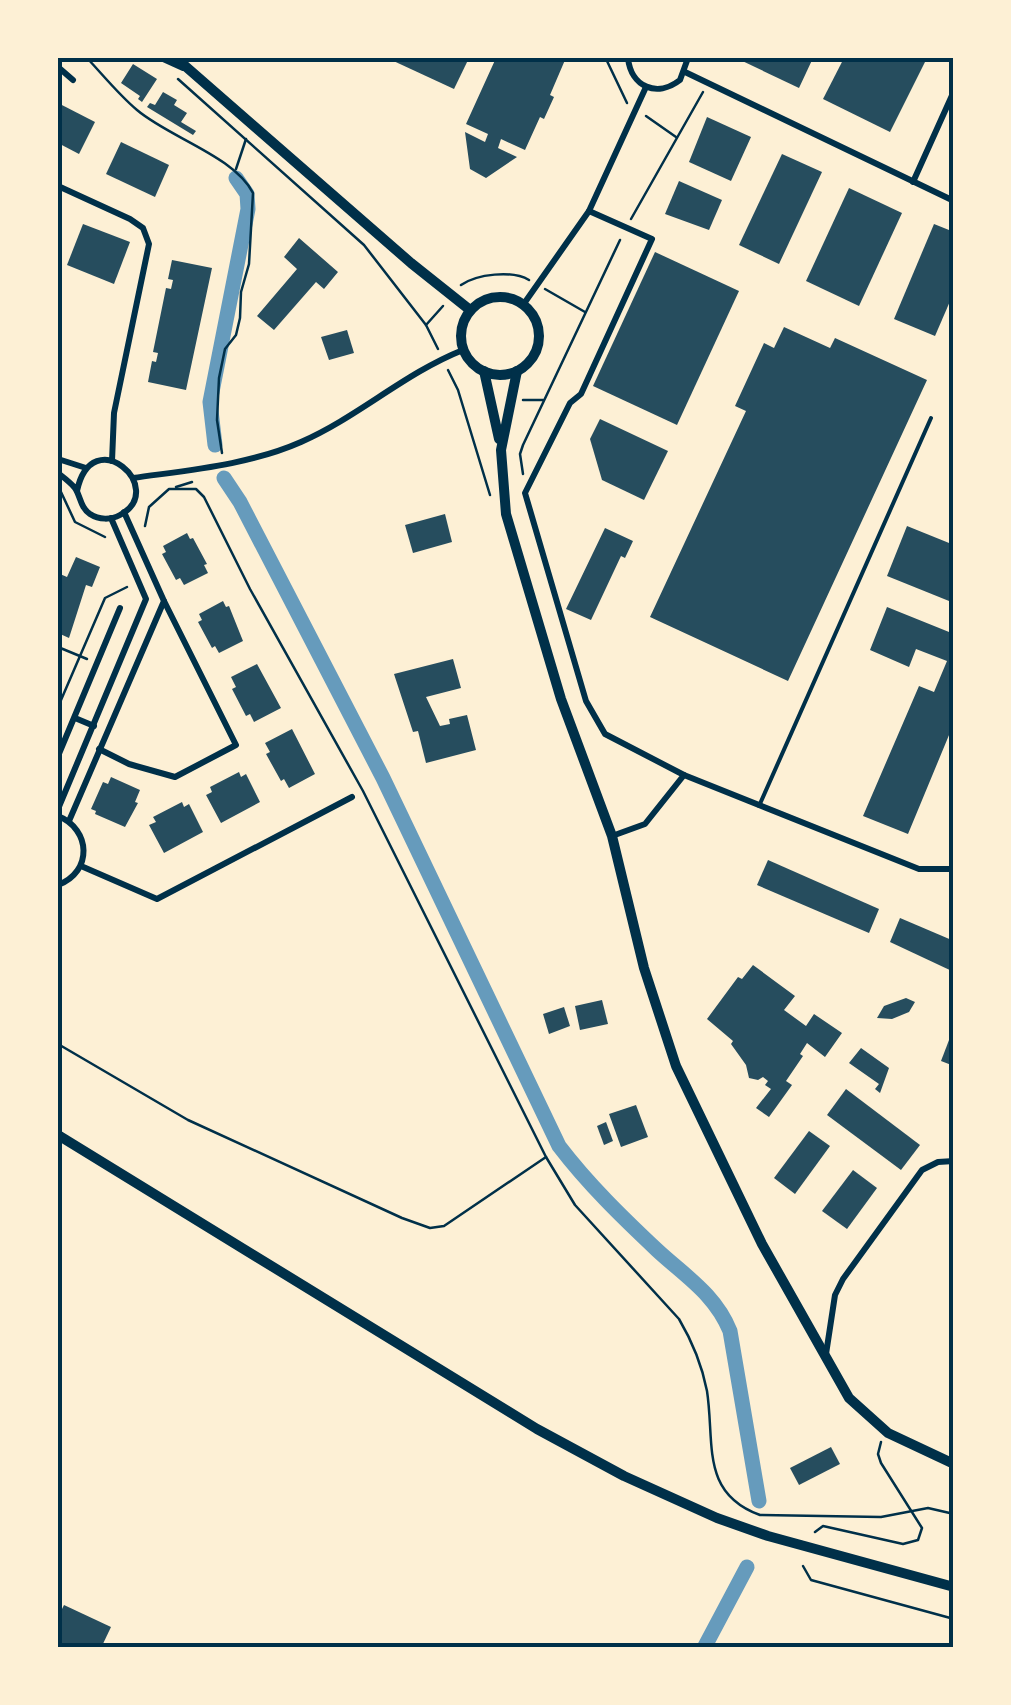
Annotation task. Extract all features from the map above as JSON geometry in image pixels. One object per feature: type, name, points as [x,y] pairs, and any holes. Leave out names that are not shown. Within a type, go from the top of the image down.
[{"type":"main road","points":[[176,58],[470,310]]},
{"type":"main road","points":[[484,372],[500,375],[517,371],[534,356],[538,345],[536,323],[523,304],[490,298],[470,310],[462,329],[463,350],[484,372],[501,450],[506,514],[522,574],[561,699],[612,836],[644,968],[676,1066],[762,1244],[849,1398],[888,1433],[954,1464]]},
{"type":"main road","points":[[501,450],[517,371]]},
{"type":"main road","points":[[58,1136],[537,1430],[624,1476],[768,1536],[954,1586]]},
{"type":"main road","points":[[929,1580],[954,1578]]},
{"type":"street","points":[[162,58],[186,69]]},
{"type":"street","points":[[628,58],[632,75],[646,87],[664,89],[680,80],[688,58]]},
{"type":"street","points":[[58,68],[74,80]]},
{"type":"street","points":[[685,72],[954,200]]},
{"type":"street","points":[[523,304],[589,211],[646,87]]},
{"type":"street","points":[[913,182],[954,91]]},
{"type":"street","points":[[58,186],[143,228],[150,244],[114,413],[112,461]]},
{"type":"street","points":[[589,211],[652,239],[580,394],[570,403],[525,493],[586,701],[596,722],[605,734],[684,775],[759,806],[919,869],[954,869]]},
{"type":"street","points":[[133,478],[206,468],[301,442],[442,358],[463,350]]},
{"type":"street","points":[[58,459],[86,468]]},
{"type":"street","points":[[100,461],[112,461],[121,464],[133,478],[134,498],[124,512],[111,518],[89,513],[77,491],[86,468],[100,461]]},
{"type":"street","points":[[58,473],[77,491]]},
{"type":"street","points":[[99,749],[130,764],[175,777],[236,745],[124,512]]},
{"type":"street","points":[[58,885],[74,876],[84,857],[82,836],[58,812],[146,598],[111,518]]},
{"type":"street","points":[[69,820],[164,601]]},
{"type":"street","points":[[58,756],[120,608]]},
{"type":"street","points":[[75,718],[94,726]]},
{"type":"street","points":[[612,836],[644,824],[684,775]]},
{"type":"street","points":[[81,866],[157,899],[352,797]]},
{"type":"street","points":[[954,817],[954,826]]},
{"type":"street","points":[[825,1360],[836,1295],[843,1279],[922,1170],[938,1162],[954,1162]]},
{"type":"lane","points":[[759,806],[931,418]]},
{"type":"path","points":[[88,58],[136,110],[171,135],[236,170],[253,193],[240,318],[219,378],[217,420],[222,454]]},
{"type":"path","points":[[173,75],[364,246],[426,325],[458,390],[492,501]]},
{"type":"path","points":[[531,482],[522,469],[522,445],[626,227],[708,82]]},
{"type":"path","points":[[236,170],[246,139]]},
{"type":"path","points":[[426,325],[465,281]]},
{"type":"path","points":[[132,528],[146,526],[149,508],[170,489],[196,489],[204,497],[250,590],[362,790],[546,1158],[574,1206],[679,1319],[690,1339],[706,1387],[713,1463],[729,1498],[760,1515],[881,1517],[928,1508],[954,1514]]},
{"type":"path","points":[[112,542],[106,538],[118,535]]},
{"type":"path","points":[[58,707],[105,598],[134,582]]},
{"type":"path","points":[[58,1044],[188,1120],[430,1228],[444,1226],[546,1158]]},
{"type":"path","points":[[815,1532],[823,1526],[912,1544],[921,1534],[922,1528],[912,1510],[880,1463],[879,1445],[888,1433]]},
{"type":"path","points":[[803,1566],[811,1580],[954,1619]]},
{"type":"building","points":[[387,58],[469,58],[454,89]]},
{"type":"building","points":[[496,58],[565,60],[550,95],[554,97],[525,150],[501,139],[498,148],[517,157],[486,178],[470,169],[465,132],[485,142],[488,134],[466,124]]},
{"type":"building","points":[[736,58],[813,58],[799,88]]},
{"type":"building","points":[[844,58],[927,58],[890,132],[823,99]]},
{"type":"building","points":[[133,64],[157,79],[142,102],[140,96],[121,83]]},
{"type":"building","points":[[163,92],[177,100],[174,105],[187,113],[181,122],[196,131],[193,135],[147,107],[150,103],[155,105]]},
{"type":"building","points":[[58,103],[95,122],[79,154],[58,143]]},
{"type":"building","points":[[707,117],[751,137],[731,181],[689,162]]},
{"type":"building","points":[[121,142],[169,165],[155,197],[106,174]]},
{"type":"building","points":[[782,154],[822,172],[779,264],[739,245]]},
{"type":"building","points":[[679,181],[722,200],[709,230],[665,214]]},
{"type":"building","points":[[849,188],[902,213],[859,306],[806,281]]},
{"type":"building","points":[[83,224],[130,242],[114,284],[67,265]]},
{"type":"building","points":[[934,224],[954,232],[954,292],[935,336],[894,319]]},
{"type":"building","points":[[299,238],[338,272],[324,289],[316,282],[274,330],[257,316],[297,269],[284,257]]},
{"type":"building","points":[[655,252],[739,291],[677,425],[593,386]]},
{"type":"building","points":[[172,260],[212,268],[186,390],[148,382],[152,361],[156,362],[158,353],[153,352],[166,288],[171,289],[173,280],[168,279]]},
{"type":"building","points":[[784,327],[830,348],[835,338],[927,380],[788,681],[650,617],[746,411],[735,406],[764,343],[774,348]]},
{"type":"building","points":[[347,330],[354,353],[329,360],[321,337]]},
{"type":"building","points":[[600,419],[668,451],[644,500],[602,480],[590,439]]},
{"type":"building","points":[[445,514],[452,542],[413,553],[405,525]]},
{"type":"building","points":[[907,526],[954,545],[954,603],[887,576]]},
{"type":"building","points":[[605,528],[633,541],[625,558],[621,556],[591,620],[566,609]]},
{"type":"building","points":[[187,533],[207,564],[204,565],[208,573],[184,585],[180,578],[176,580],[162,554],[166,552],[163,546]]},
{"type":"building","points":[[76,557],[100,567],[92,587],[86,585],[69,638],[58,633],[58,578],[60,574],[67,577]]},
{"type":"building","points":[[223,601],[229,606],[243,641],[219,653],[198,622],[202,620],[199,614]]},
{"type":"building","points":[[887,607],[954,634],[954,723],[908,834],[863,816],[919,686],[934,692],[947,661],[916,649],[909,667],[870,650]]},
{"type":"building","points":[[453,659],[461,688],[426,697],[440,726],[450,724],[449,719],[467,715],[476,750],[426,763],[418,731],[413,732],[394,674]]},
{"type":"building","points":[[257,664],[281,708],[254,722],[250,714],[246,716],[232,689],[236,687],[231,677]]},
{"type":"building","points":[[292,729],[315,774],[289,788],[266,754],[270,752],[265,743]]},
{"type":"building","points":[[239,772],[241,777],[246,774],[260,802],[221,823],[206,795],[212,792],[210,787]]},
{"type":"building","points":[[111,777],[140,790],[135,802],[138,803],[125,827],[91,809],[103,782],[108,784]]},
{"type":"building","points":[[182,802],[184,807],[189,804],[203,832],[164,853],[149,825],[156,822],[153,817]]},
{"type":"building","points":[[768,860],[879,909],[869,933],[757,885]]},
{"type":"building","points":[[900,918],[954,941],[954,972],[890,942]]},
{"type":"building","points":[[753,965],[795,996],[784,1010],[806,1026],[814,1014],[842,1033],[825,1057],[807,1043],[786,1081],[792,1085],[769,1117],[756,1108],[771,1089],[765,1085],[768,1081],[763,1077],[749,1078],[746,1065],[731,1044],[733,1041],[707,1019],[738,977],[742,979]]},
{"type":"building","points":[[906,998],[915,1002],[909,1012],[892,1019],[877,1018],[884,1006]]},
{"type":"building","points":[[602,1000],[608,1024],[580,1030],[575,1006]]},
{"type":"building","points":[[564,1007],[570,1026],[549,1034],[543,1014]]},
{"type":"building","points":[[954,1027],[954,1066],[941,1061]]},
{"type":"building","points":[[861,1048],[889,1068],[880,1093],[875,1089],[879,1084],[849,1063]]},
{"type":"building","points":[[846,1089],[920,1145],[901,1170],[827,1115]]},
{"type":"building","points":[[636,1105],[648,1137],[621,1147],[609,1114]]},
{"type":"building","points":[[606,1122],[613,1141],[604,1145],[597,1126]]},
{"type":"building","points":[[809,1131],[830,1146],[795,1194],[774,1178]]},
{"type":"building","points":[[853,1170],[877,1188],[847,1229],[822,1211]]},
{"type":"building","points":[[831,1447],[840,1464],[799,1485],[790,1468]]},
{"type":"building","points":[[64,1605],[111,1627],[101,1648],[58,1648],[58,1617]]},
{"type":"waterway","points":[[215,445],[210,402],[248,209],[247,194],[236,178]]},
{"type":"waterway","points":[[224,478],[383,778],[559,1146],[618,1213],[708,1296],[724,1318],[730,1331],[759,1501]]},
{"type":"waterway","points":[[704,1648],[747,1567]]}]
